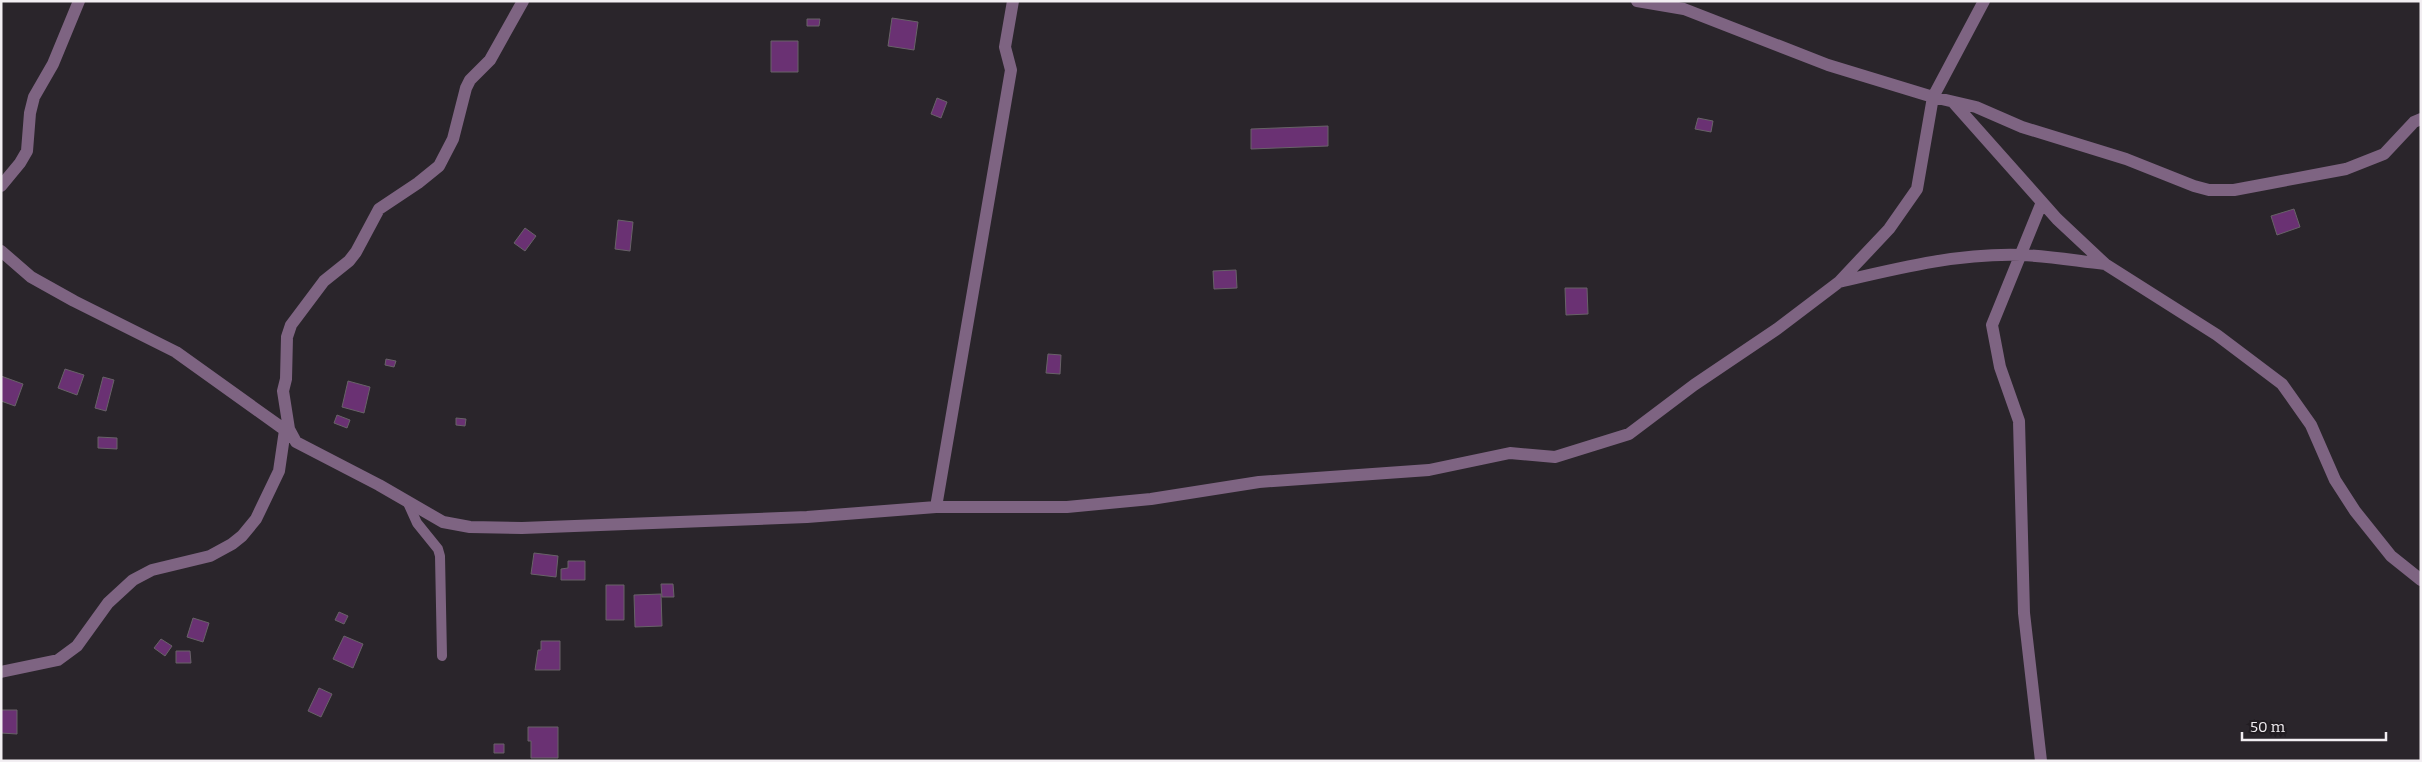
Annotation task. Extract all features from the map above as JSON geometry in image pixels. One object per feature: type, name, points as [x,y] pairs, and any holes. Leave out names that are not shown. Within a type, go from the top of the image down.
[{"type":"street","points":[[1,186],[20,163],[27,151],[30,113],[34,98],[53,64],[78,1]]},
{"type":"street","points":[[1,672],[58,660],[76,646],[108,603],[133,580],[152,570],[210,556],[242,536],[256,519],[279,471],[287,429],[283,391],[286,379],[287,337],[291,325],[324,281],[349,261],[356,252],[379,209],[418,183],[438,166],[453,139],[466,88],[470,80],[490,60],[523,1]]},
{"type":"street","points":[[936,507],[1011,70],[1005,47],[1013,1]]},
{"type":"street","points":[[1637,1],[1684,9],[1828,64],[1933,97],[1976,107],[2022,127],[2126,159],[2194,186],[2209,190],[2234,190],[2346,169],[2384,154],[2414,122],[2421,118]]},
{"type":"street","points":[[1,251],[31,277],[176,352],[287,429],[296,442],[379,485],[444,522],[470,527],[522,528],[806,517],[936,507],[1067,507],[1152,499],[1259,482],[1429,470],[1510,453],[1555,457],[1629,434],[1694,385],[1777,329],[1839,282],[1889,229],[1917,190],[1933,97],[1984,1]]},
{"type":"street","points":[[1953,102],[2042,202],[2105,264],[2217,334],[2282,384],[2311,425],[2335,480],[2355,511],[2391,556],[2421,580]]},
{"type":"street","points":[[2041,761],[2024,613],[2019,421],[2000,367],[1992,325],[2042,202]]},
{"type":"street","points":[[1839,282],[1907,266],[1973,256],[2022,255],[2105,264]]},
{"type":"lane","points":[[408,503],[417,523],[438,549],[440,556],[442,656]]},
{"type":"building","points":[[892,18],[918,22],[914,50],[888,46]]},
{"type":"building","points":[[807,19],[820,19],[819,26],[807,26]]},
{"type":"building","points":[[771,41],[798,41],[798,72],[771,72]]},
{"type":"building","points":[[937,98],[947,102],[941,118],[931,114]]},
{"type":"building","points":[[1698,118],[1713,121],[1711,132],[1695,129]]},
{"type":"building","points":[[1328,126],[1328,146],[1251,149],[1251,129]]},
{"type":"building","points":[[2294,209],[2300,227],[2277,235],[2271,216]]},
{"type":"building","points":[[618,220],[633,222],[630,251],[615,249]]},
{"type":"building","points":[[525,228],[536,236],[525,251],[514,243]]},
{"type":"building","points":[[1236,270],[1237,288],[1214,289],[1213,271]]},
{"type":"building","points":[[1565,288],[1587,288],[1588,314],[1566,315]]},
{"type":"building","points":[[1048,354],[1061,355],[1060,374],[1046,373]]},
{"type":"building","points":[[386,359],[396,361],[394,367],[385,365]]},
{"type":"building","points":[[65,369],[84,375],[77,395],[58,388]]},
{"type":"building","points":[[1,376],[23,384],[15,406],[1,401]]},
{"type":"building","points":[[103,377],[114,380],[106,411],[95,408]]},
{"type":"building","points":[[348,381],[370,387],[364,413],[342,407]]},
{"type":"building","points":[[337,415],[350,420],[347,428],[334,423]]},
{"type":"building","points":[[456,418],[466,419],[465,426],[456,425]]},
{"type":"building","points":[[98,437],[117,438],[117,449],[98,448]]},
{"type":"building","points":[[534,553],[558,556],[556,577],[531,574]]},
{"type":"building","points":[[568,561],[585,561],[585,580],[561,580],[561,569],[568,568]]},
{"type":"building","points":[[661,584],[673,584],[674,597],[662,597]]},
{"type":"building","points":[[606,585],[624,585],[624,620],[606,620]]},
{"type":"building","points":[[661,594],[662,626],[635,627],[634,595]]},
{"type":"building","points":[[339,612],[348,616],[344,624],[335,620]]},
{"type":"building","points":[[193,618],[209,623],[203,642],[187,637]]},
{"type":"building","points":[[344,636],[363,644],[353,668],[333,659]]},
{"type":"building","points":[[161,639],[172,646],[165,656],[154,648]]},
{"type":"building","points":[[541,641],[560,641],[560,670],[535,670],[538,650],[541,650]]},
{"type":"building","points":[[176,651],[190,651],[191,663],[176,663]]},
{"type":"building","points":[[319,688],[332,694],[321,717],[308,711]]},
{"type":"building","points":[[1,710],[17,710],[17,734],[1,733]]},
{"type":"building","points":[[528,727],[558,727],[558,758],[531,758],[531,741],[528,741]]},
{"type":"building","points":[[494,744],[504,744],[504,753],[494,753]]}]
